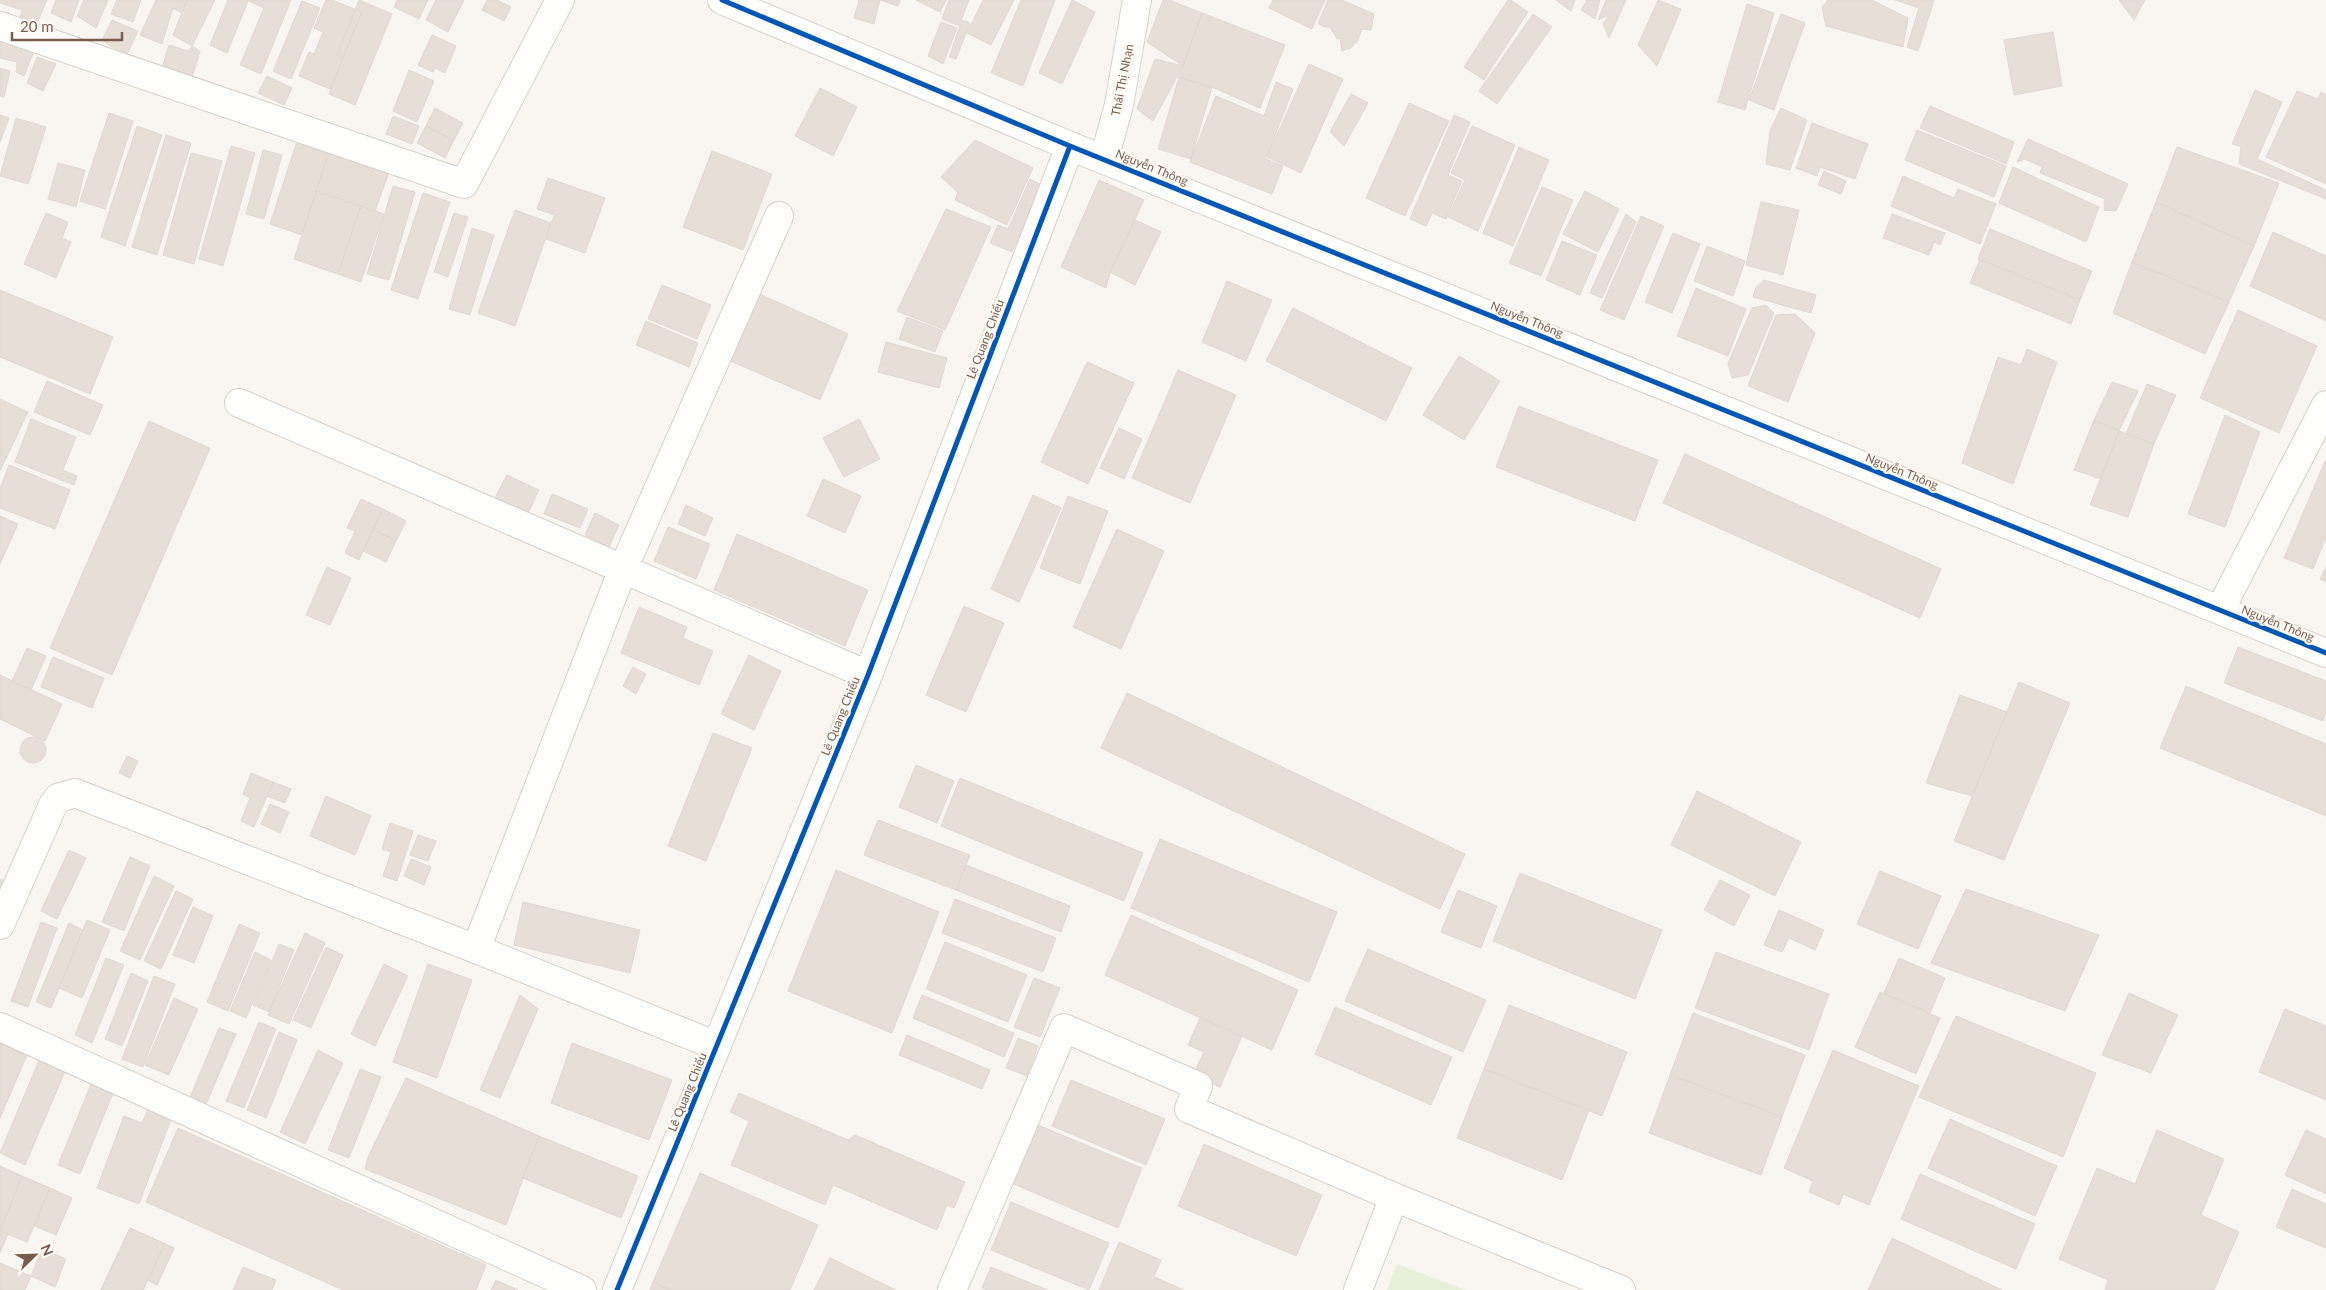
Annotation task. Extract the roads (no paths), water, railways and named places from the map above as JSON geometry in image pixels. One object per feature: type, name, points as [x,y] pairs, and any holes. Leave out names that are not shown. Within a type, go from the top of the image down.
[{"type":"street","points":[[0,26],[464,184],[560,0]]},
{"type":"street","name":"Nguyễn Thông","points":[[722,0],[1070,146],[2326,653]]},
{"type":"street","name":"Thái Thị Nhạn","points":[[1104,159],[1119,105],[1137,0]]},
{"type":"street","name":"Lê Quang Chiểu","points":[[617,1290],[868,675],[1070,146]]},
{"type":"street","points":[[476,949],[623,569],[779,216]]},
{"type":"street","points":[[239,403],[868,675]]},
{"type":"street","points":[[2220,610],[2326,405]]},
{"type":"street","points":[[0,925],[53,805],[58,798],[75,793],[476,949],[717,1046]]},
{"type":"street","points":[[0,1027],[582,1290]]},
{"type":"street","points":[[952,1290],[1064,1028],[1198,1086],[1189,1109],[1394,1197],[1621,1290]]},
{"type":"street","points":[[1358,1290],[1394,1197]]}]
